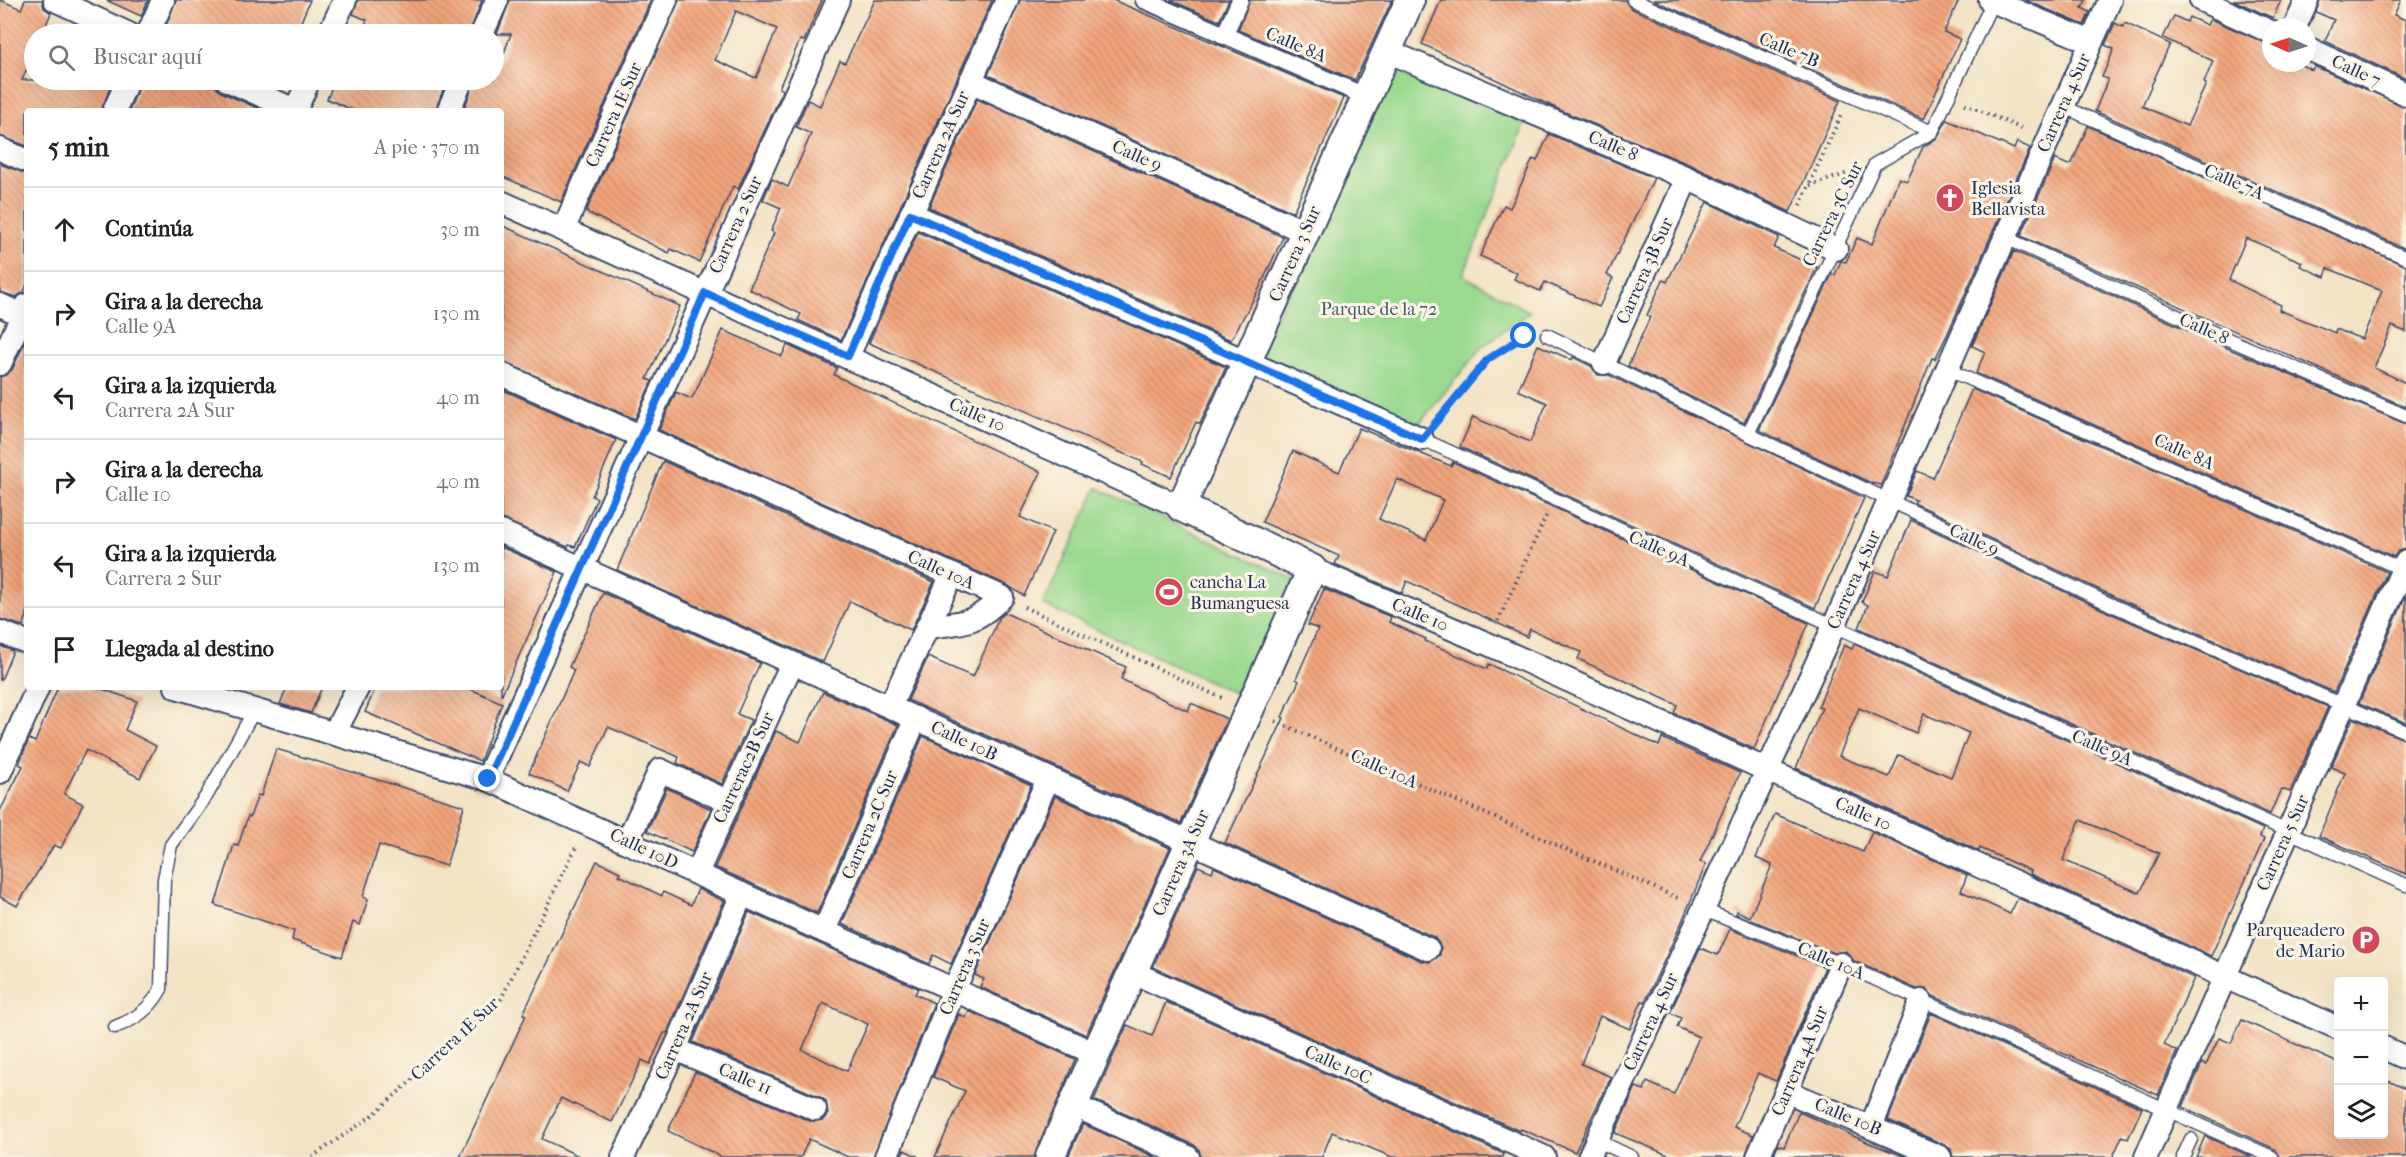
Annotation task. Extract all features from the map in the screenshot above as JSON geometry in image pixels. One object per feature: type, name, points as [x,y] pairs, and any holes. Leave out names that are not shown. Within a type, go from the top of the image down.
[{"type":"street","points":[[55,0],[107,24]]},
{"type":"street","points":[[152,24],[163,0]]},
{"type":"street","points":[[334,24],[345,0]]},
{"type":"street","points":[[486,24],[497,0]]},
{"type":"street","name":"Carrera 1E Sur","points":[[563,230],[666,0]]},
{"type":"street","name":"Carrera 2 Sur","points":[[488,779],[639,436],[838,0]]},
{"type":"street","name":"Carrera 2A Sur","points":[[848,356],[1007,0]]},
{"type":"street","name":"Calle 8A","points":[[1144,0],[1367,97]]},
{"type":"street","points":[[1224,36],[1240,0]]},
{"type":"street","name":"Carrera 3 Sur","points":[[1181,507],[1410,0]]},
{"type":"street","name":"Carrera 4 Sur","points":[[1593,1149],[1704,910],[1765,770],[1833,628],[2110,0]]},
{"type":"street","points":[[2200,0],[2262,28]]},
{"type":"street","points":[[2299,18],[2307,0]]},
{"type":"street","points":[[1991,1],[2091,42]]},
{"type":"street","name":"Calle 8","points":[[1387,51],[1687,178],[1836,249]]},
{"type":"street","name":"Calle 7","points":[[2316,52],[2406,94]]},
{"type":"street","name":"Calle 9","points":[[970,81],[1305,232]]},
{"type":"street","points":[[115,108],[123,90]]},
{"type":"street","points":[[249,90],[289,108]]},
{"type":"street","points":[[297,108],[305,90]]},
{"type":"street","points":[[449,108],[457,90]]},
{"type":"street","points":[[0,149],[24,160]]},
{"type":"street","name":"Carrera 3B Sur","points":[[1604,363],[1687,178]]},
{"type":"street","name":"Calle 10","points":[[504,203],[848,356],[1312,569],[1488,644],[2334,1026]]},
{"type":"street","name":"Calle 9A","points":[[910,214],[1422,439]]},
{"type":"street","points":[[0,304],[24,311]]},
{"type":"street","points":[[0,364],[24,316]]},
{"type":"street","name":"Calle 10A","points":[[504,375],[1002,597]]},
{"type":"street","name":"Calle 10B","points":[[504,533],[1428,949]]},
{"type":"street","name":"Carrera 5 Sur","points":[[2146,1157],[2405,567]]},
{"type":"street","name":"Carrera 3A Sur","points":[[1050,1157],[1312,569]]},
{"type":"street","points":[[890,706],[952,574]]},
{"type":"street","points":[[927,627],[966,622],[984,615],[1002,597]]},
{"type":"street","points":[[0,632],[24,641]]},
{"type":"street","name":"Carrerac2B Sur","points":[[697,873],[792,663]]},
{"type":"street","points":[[0,772],[37,690]]},
{"type":"street","name":"Calle 10D","points":[[193,690],[488,779],[628,840],[1096,1054]]},
{"type":"street","points":[[335,732],[356,690]]},
{"type":"street","name":"Carrera 2C Sur","points":[[824,931],[916,718]]},
{"type":"street","points":[[628,840],[660,770],[729,802]]},
{"type":"street","name":"Carrera 3 Sur","points":[[886,1157],[954,990],[1048,779]]},
{"type":"street","name":"Carrera 2A Sur","points":[[623,1157],[675,1049],[742,894]]},
{"type":"street","name":"Carrera 4A Sur","points":[[1758,1157],[1788,1092],[1841,964]]},
{"type":"street","name":"Calle 10C","points":[[1132,972],[1544,1157]]},
{"type":"street","points":[[1871,1127],[1921,1001]]},
{"type":"street","name":"Calle 11","points":[[675,1049],[815,1109]]},
{"type":"street","points":[[2388,1050],[2406,1058]]},
{"type":"street","name":"Calle 10B","points":[[1788,1092],[1940,1157]]},
{"type":"street","points":[[1073,1105],[1188,1157]]},
{"type":"lane","name":"Calle 7B","points":[[1634,0],[1932,132]]},
{"type":"lane","points":[[1932,132],[1991,1]]},
{"type":"lane","name":"Calle 7A","points":[[2062,106],[2406,258]]},
{"type":"lane","name":"Carrera 3C Sur","points":[[1748,434],[1875,164],[1932,132]]},
{"type":"lane","name":"Calle 8","points":[[2004,237],[2230,340],[2406,416]]},
{"type":"lane","name":"Calle 9","points":[[1547,335],[1748,434],[2114,606],[2406,732]]},
{"type":"lane","name":"Calle 8A","points":[[1946,369],[2405,567]]},
{"type":"lane","name":"Calle 9A","points":[[1422,439],[1833,628],[2406,885]]},
{"type":"lane","points":[[115,1027],[133,1020],[153,1004],[161,989],[164,879],[171,845],[207,795],[255,709]]},
{"type":"lane","name":"Calle 10A","points":[[1704,910],[1841,964],[2272,1157]]},
{"type":"lane","points":[[2183,1157],[2191,1139]]},
{"type":"lane","points":[[1593,1149],[1632,1157]]},
{"type":"path","points":[[1789,227],[1849,96]]},
{"type":"path","points":[[1948,97],[2047,140]]},
{"type":"path","points":[[1809,186],[1875,164]]},
{"type":"path","points":[[1422,439],[1488,359],[1524,336],[1547,335]]},
{"type":"path","points":[[1488,644],[1553,500]]},
{"type":"path","name":"Calle 10A","points":[[1002,597],[1249,710],[1704,910]]},
{"type":"path","name":"Carrera 1E Sur","points":[[312,1157],[373,1115],[500,1001],[589,823]]},
{"type":"green space","name":"Parque de la 72","points":[[1386,63],[1525,123],[1463,275],[1530,312],[1482,347],[1417,426],[1260,354]]},
{"type":"green space","name":"cancha La Bumanguesa","points":[[1097,488],[1295,580],[1241,696],[1043,605]]},
{"type":"building","points":[[0,0],[21,9],[25,0],[42,0],[44,8],[51,13],[46,24],[24,24],[24,75],[22,80],[24,80],[24,90],[109,90],[102,108],[24,108],[24,145],[0,136]]},
{"type":"building","points":[[106,0],[148,0],[141,16]]},
{"type":"building","points":[[176,0],[310,0],[300,24],[167,24]]},
{"type":"building","points":[[358,0],[482,0],[473,24],[365,24],[367,20],[353,14]]},
{"type":"building","points":[[510,0],[651,0],[561,202],[504,177],[504,108],[464,108],[471,90],[504,90],[504,53],[511,34],[504,34],[504,24],[501,24]]},
{"type":"building","points":[[679,0],[822,0],[804,41],[800,40],[779,88],[783,90],[738,189],[733,186],[699,262],[671,249],[669,253],[586,212]],"holes":[[[736,11],[777,29],[756,78],[715,60]]]},
{"type":"building","points":[[875,0],[992,0],[841,340],[798,320],[801,314],[749,289],[774,233],[771,231],[781,208],[763,200],[772,179],[788,187],[811,134],[796,127],[808,100],[820,106],[840,61],[845,63]]},
{"type":"building","points":[[1020,0],[1113,0],[1344,98],[1293,212],[988,75]]},
{"type":"building","points":[[1170,0],[1229,0],[1219,21]]},
{"type":"building","points":[[1250,0],[1392,0],[1355,80],[1238,30]]},
{"type":"building","points":[[1441,0],[1625,0],[1630,8],[1840,101],[1790,212],[1693,166],[1560,110],[1422,44]]},
{"type":"building","points":[[1653,0],[1959,0],[1944,32],[1960,39],[1924,119]]},
{"type":"building","points":[[2025,0],[2086,0],[2082,8],[2090,12],[2084,25]]},
{"type":"building","points":[[2233,0],[2281,0],[2273,18]]},
{"type":"building","points":[[2320,0],[2401,0],[2394,15],[2406,20],[2406,79],[2325,41],[2334,20],[2316,12]]},
{"type":"building","points":[[2174,16],[2187,22],[2189,17],[2207,25],[2210,19],[2262,41],[2262,72],[2316,72],[2316,67],[2406,107],[2406,249],[2095,111],[2108,79],[2102,77],[2114,49],[2105,45],[2115,23],[2123,27],[2125,23],[2170,44],[2142,106],[2187,126],[2206,84],[2204,83],[2213,61],[2163,38]]},
{"type":"building","points":[[137,90],[219,90],[257,108],[130,108]]},
{"type":"building","points":[[331,90],[443,90],[436,108],[348,108],[327,99]]},
{"type":"building","points":[[977,99],[1283,237],[1260,287],[1231,340],[929,207]]},
{"type":"building","points":[[1947,120],[2014,149],[2017,142],[2030,148],[1947,335],[1935,359],[1932,358],[1881,485],[1871,483],[1759,430],[1832,274],[1835,275],[1841,261],[1846,262],[1857,238],[1872,244],[1899,178],[1907,181],[1923,147],[1937,138]]},
{"type":"building","points":[[2088,126],[2406,266],[2406,332],[2392,326],[2374,368],[2406,383],[2406,407],[2021,236],[2055,159],[2068,165],[2072,163]],"holes":[[[2246,238],[2302,262],[2300,266],[2325,277],[2328,268],[2382,291],[2362,339],[2336,329],[2335,333],[2279,310],[2281,305],[2229,280]]]},
{"type":"building","points":[[1549,134],[1654,178],[1607,275],[1613,278],[1599,307],[1545,282],[1540,291],[1514,279],[1517,273],[1480,256],[1504,205],[1510,208],[1533,159],[1537,161]]},
{"type":"building","points":[[0,164],[24,173],[24,292],[16,297],[0,292]]},
{"type":"building","points":[[1707,202],[1779,237],[1774,248],[1817,267],[1744,423],[1628,366],[1650,317],[1647,315],[1663,280],[1667,282]]},
{"type":"building","points":[[504,226],[680,306],[647,379],[652,381],[635,419],[504,362]]},
{"type":"building","points":[[918,232],[1226,367],[1200,424],[1196,422],[1171,477],[1142,464],[1143,462],[869,343]]},
{"type":"building","points":[[2014,251],[2227,348],[2406,424],[2406,549],[2398,551],[2394,557],[1976,373],[1985,352],[1972,346]]},
{"type":"building","points":[[723,330],[782,356],[787,345],[837,368],[834,375],[1041,472],[1020,517],[1053,532],[1024,596],[1007,585],[659,430],[676,392],[691,399],[695,393]]},
{"type":"building","points":[[24,343],[23,626],[0,619],[0,377],[12,370]]},
{"type":"building","points":[[1538,345],[1572,360],[1573,357],[1591,366],[1598,375],[1609,375],[1864,498],[1815,608],[1460,447],[1473,417],[1530,442],[1547,403],[1518,390]]},
{"type":"building","points":[[1972,389],[2387,572],[2334,692],[2117,598],[1914,503],[1916,500],[1906,496],[1917,471],[1933,478]]},
{"type":"building","points":[[504,390],[616,440],[592,496],[597,498],[575,547],[569,545],[568,547],[504,520]]},
{"type":"building","points":[[1359,428],[1451,466],[1453,462],[1809,623],[1754,749],[1674,713],[1677,705],[1578,659],[1581,652],[1530,629],[1527,637],[1407,581],[1402,593],[1335,564],[1339,556],[1262,522],[1293,451],[1339,472]],"holes":[[[1397,479],[1443,500],[1426,540],[1379,519]]]},
{"type":"building","points":[[663,461],[934,582],[911,630],[850,601],[823,662],[617,570]]},
{"type":"building","points":[[1911,520],[2110,613],[2328,707],[2290,792],[2281,789],[2270,814],[1859,628],[1868,605],[1862,602],[1875,571],[1888,576]]},
{"type":"building","points":[[504,548],[557,572],[504,689]]},
{"type":"building","points":[[1324,589],[1391,617],[1389,622],[1426,639],[1425,641],[1487,669],[1489,664],[1659,746],[1662,738],[1740,773],[1700,862],[1706,864],[1681,924],[1630,1029],[1600,1016],[1581,1064],[1611,1077],[1575,1152],[1521,1129],[1520,1131],[1153,967],[1198,866],[1212,872],[1214,867],[1422,961],[1430,962],[1440,955],[1441,947],[1434,937],[1225,843],[1299,681],[1296,679],[1318,629],[1308,625]]},
{"type":"building","points":[[603,593],[760,663],[737,714],[751,720],[722,784],[677,763],[679,757],[608,727],[590,767],[581,762],[567,791],[529,773],[574,670],[569,667]]},
{"type":"building","points":[[2406,596],[2406,723],[2359,703]]},
{"type":"building","points":[[1005,613],[1126,667],[1121,679],[1141,689],[1188,711],[1191,703],[1227,719],[1181,823],[908,700],[928,657],[973,677],[999,618]]},
{"type":"building","points":[[1854,644],[2263,829],[2260,837],[2264,839],[2211,956],[2030,874],[2031,871],[1980,848],[1979,851],[1796,768],[1822,708],[1818,707],[1844,645],[1852,649]],"holes":[[[1859,708],[1916,733],[1924,714],[1969,733],[1951,777],[1899,755],[1889,777],[1839,756]],[[2080,820],[2159,853],[2140,893],[2063,860]]]},
{"type":"building","points":[[0,646],[13,651],[1,680],[0,680]]},
{"type":"building","points":[[57,690],[105,690],[137,701],[125,730],[156,746],[140,778],[86,750],[64,794],[83,804],[61,848],[54,845],[17,906],[0,897],[0,811],[23,766],[19,764],[29,739],[35,742]]},
{"type":"building","points":[[286,690],[321,690],[311,713],[280,704]]},
{"type":"building","points":[[375,690],[473,690],[502,703],[480,761],[365,712]]},
{"type":"building","points":[[823,692],[898,725],[817,913],[715,867],[776,731],[800,742]]},
{"type":"building","points":[[2353,718],[2406,740],[2406,874],[2319,836],[2345,773],[2331,767]]},
{"type":"building","points":[[923,736],[1031,785],[951,964],[933,955],[929,964],[842,924]]},
{"type":"building","points":[[276,749],[464,806],[446,866],[379,845],[363,897],[368,899],[360,925],[353,922],[342,957],[292,940],[294,931],[215,905],[234,845],[238,846],[248,816],[250,817],[258,795],[261,796]]},
{"type":"building","points":[[667,788],[711,809],[692,852],[647,831]]},
{"type":"building","points":[[1055,796],[1170,848],[1086,1035],[980,987],[984,979],[975,975]]},
{"type":"building","points":[[1775,814],[1863,852],[1872,832],[1967,875],[1961,891],[2010,914],[2018,898],[2194,978],[2164,1045],[2177,1051],[2158,1095],[1933,996],[1926,989],[1916,989],[1854,961],[1846,951],[1834,953],[1736,914],[1737,911],[1750,917],[1772,865],[1756,858]]},
{"type":"building","points":[[597,861],[620,872],[619,875],[662,896],[663,892],[691,905],[698,889],[724,901],[667,1033],[664,1033],[650,1064],[642,1060],[612,1122],[561,1098],[542,1139],[581,1157],[460,1157],[526,1015],[523,1014]]},
{"type":"building","points":[[749,912],[918,988],[915,994],[934,1003],[873,1157],[848,1157],[809,1139],[801,1157],[722,1157],[668,1131],[695,1072],[810,1121],[823,1120],[828,1114],[826,1101],[820,1097],[693,1042]],"holes":[[[823,1003],[868,1024],[847,1071],[802,1050]]]},
{"type":"building","points":[[1730,929],[1825,967],[1776,1081],[1758,1073],[1734,1127],[1753,1135],[1745,1157],[1673,1157],[1615,1133],[1636,1087],[1644,1090],[1647,1082],[1674,1094],[1699,1037],[1677,1027],[1681,1018],[1670,1013],[1700,948],[1718,955]]},
{"type":"building","points":[[1166,1002],[1504,1154],[1503,1157],[1392,1157],[1332,1132],[1322,1157],[1201,1157],[1194,1145],[1094,1100],[1127,1025],[1152,1036]]},
{"type":"building","points":[[969,1011],[1075,1059],[1034,1157],[935,1157],[965,1091],[933,1077],[959,1014],[966,1018]]},
{"type":"building","points":[[1931,1013],[2142,1108],[2128,1139],[2122,1136],[2113,1157],[1953,1157],[1951,1149],[1945,1145],[1888,1120]]},
{"type":"building","points":[[2242,1020],[2334,1061],[2334,1139],[2388,1139],[2388,1081],[2406,1089],[2406,1157],[2280,1157],[2275,1149],[2183,1107],[2202,1063],[2206,1065],[2219,1038],[2231,1043]]},
{"type":"building","points":[[1799,1112],[1906,1157],[1773,1157],[1778,1145],[1784,1147]]},
{"type":"building","points":[[1083,1124],[1155,1157],[1068,1157]]},
{"type":"building","points":[[2205,1136],[2252,1157],[2196,1157]]},
{"type":"building","points":[[904,1150],[919,1157],[901,1157]]},
{"type":"place","name":"Iglesia Bellavista","points":[[1950,198]]},
{"type":"place","name":"cancha La Bumanguesa","points":[[1169,592]]},
{"type":"place","name":"Parqueadero de Mario","points":[[2366,940]]},
{"type":"route","points":[[488,779],[639,436],[705,293],[848,356],[910,214],[1422,439],[1488,359],[1524,336]]}]
